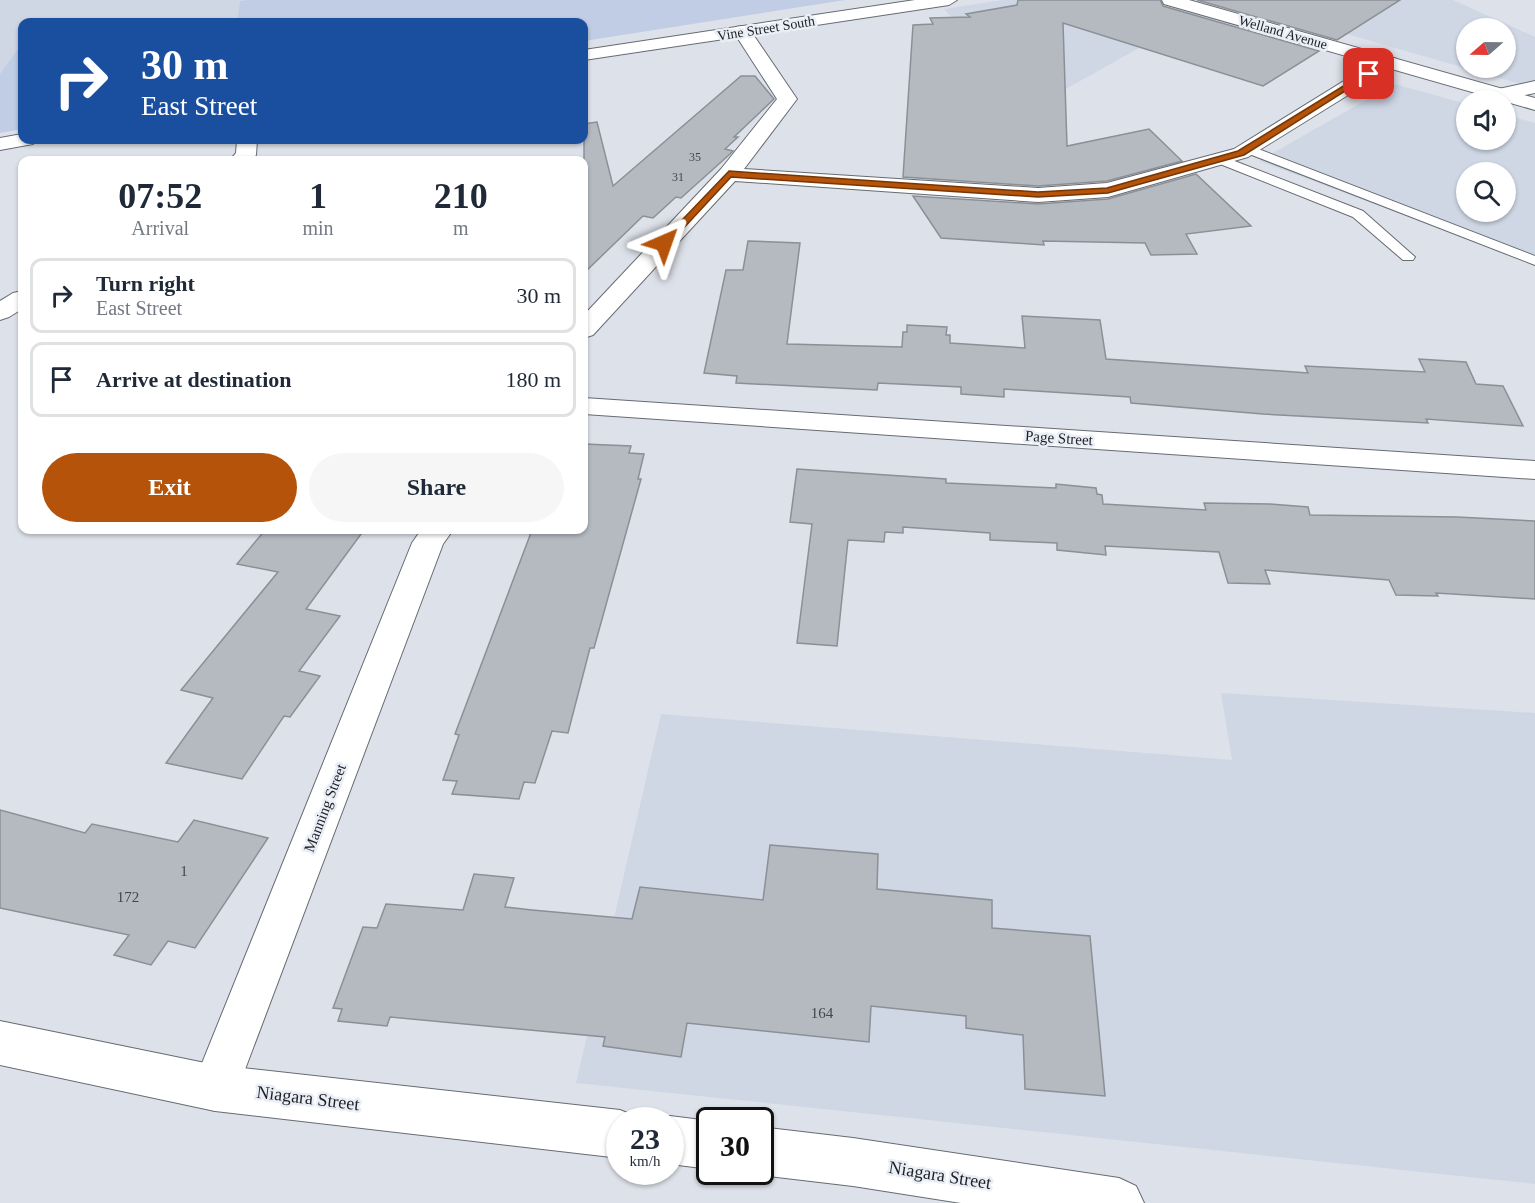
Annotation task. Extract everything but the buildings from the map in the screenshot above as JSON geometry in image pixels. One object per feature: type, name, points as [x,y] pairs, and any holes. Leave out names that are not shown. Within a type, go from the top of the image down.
[{"type":"street","name":"Vine Street South","points":[[588,54],[949,0]]},
{"type":"street","name":"Welland Avenue","points":[[1170,0],[1487,90]]},
{"type":"street","points":[[588,326],[729,174],[787,99],[742,31]]},
{"type":"street","points":[[729,174],[1038,195],[1108,190],[1241,153],[1388,62]]},
{"type":"street","points":[[1516,91],[1535,87]]},
{"type":"street","name":"Welland Avenue","points":[[1516,98],[1535,104]]},
{"type":"street","points":[[0,144],[18,141]]},
{"type":"street","points":[[0,312],[18,301]]},
{"type":"street","name":"Page Street","points":[[588,406],[1535,470]]},
{"type":"street","name":"Manning Street","points":[[215,1088],[428,543],[434,534]]},
{"type":"street","name":"Niagara Street","points":[[0,1043],[215,1088],[606,1132]]},
{"type":"street","name":"Niagara Street","points":[[774,1153],[853,1162],[1119,1203]]},
{"type":"lane","points":[[1248,148],[1535,261]]},
{"type":"lane","points":[[1219,159],[1358,214],[1408,256]]},
{"type":"shaded area","points":[[0,0],[248,0],[240,1],[238,18],[18,18],[18,50],[0,74]]},
{"type":"shaded area","points":[[845,0],[588,40],[588,18],[238,18],[240,1]]},
{"type":"shaded area","points":[[1002,0],[1125,0],[1191,19],[1064,90],[1025,98],[944,9]]},
{"type":"shaded area","points":[[1228,0],[1453,0],[1493,18],[1456,18],[1456,65]]},
{"type":"shaded area","points":[[1516,28],[1535,37],[1535,88],[1500,78],[1516,78]]},
{"type":"shaded area","points":[[18,50],[18,130],[0,133],[0,74]]},
{"type":"shaded area","points":[[1394,84],[1456,101],[1456,150],[1516,150],[1516,118],[1535,123],[1535,264],[1259,161]]},
{"type":"shaded area","points":[[1221,693],[1535,713],[1535,1184],[576,1083],[661,714],[1232,760]]},
{"type":"route","points":[[664,243],[729,174],[1038,195],[1108,190],[1241,153],[1369,74]]}]
